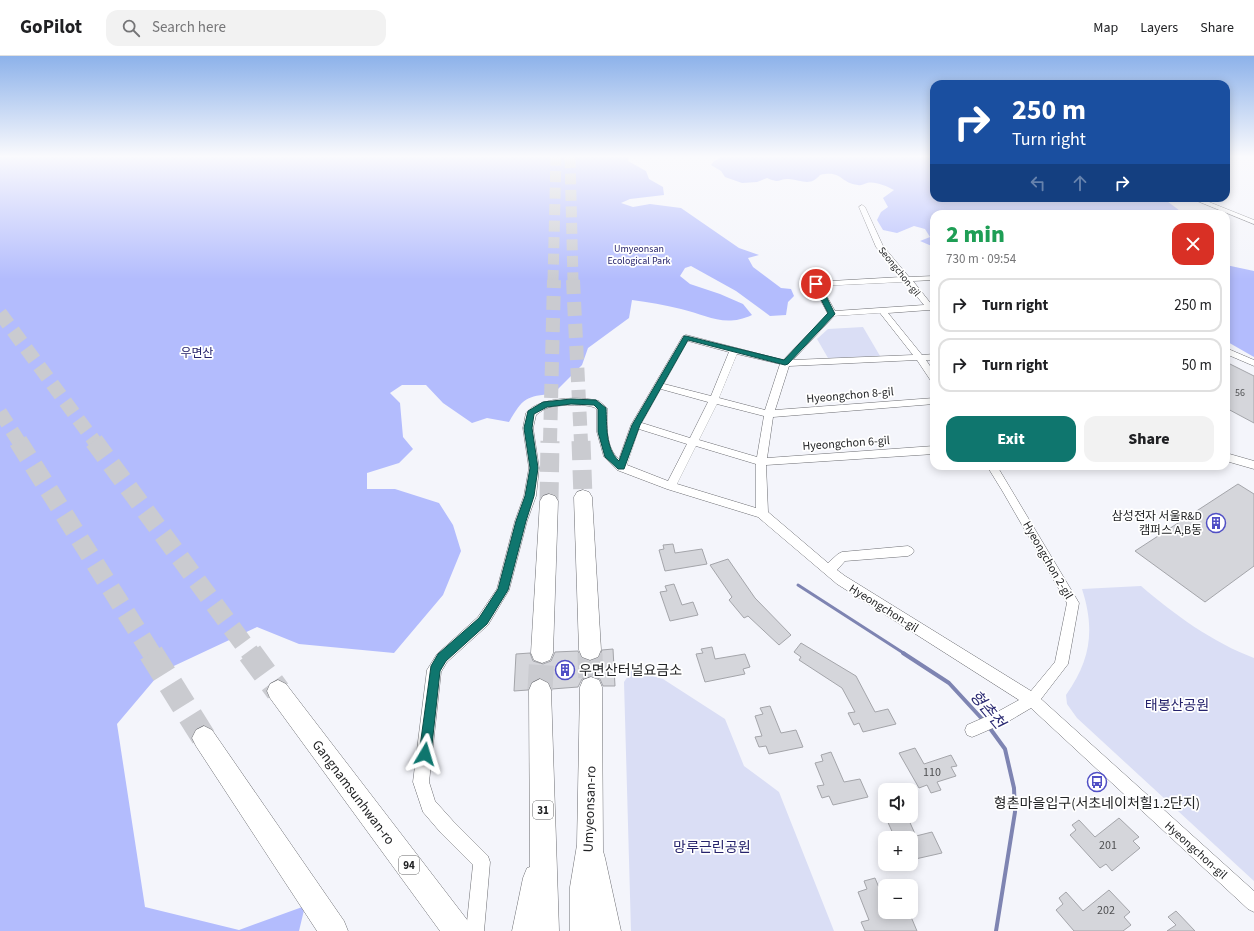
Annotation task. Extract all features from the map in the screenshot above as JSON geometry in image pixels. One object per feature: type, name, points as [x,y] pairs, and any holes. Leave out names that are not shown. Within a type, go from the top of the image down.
[{"type":"highway","points":[[583,497],[590,650]]},
{"type":"highway","points":[[542,652],[549,501]]},
{"type":"highway","name":"Umyeonsan-ro","points":[[584,931],[584,887],[590,845],[591,687]]},
{"type":"highway","name":"31","points":[[540,690],[545,931]]},
{"type":"highway","name":"Gangnamsunhwan-ro","points":[[278,691],[458,931]]},
{"type":"highway","points":[[204,738],[328,923]]},
{"type":"highway","points":[[526,931],[544,844]]},
{"type":"highway","points":[[590,845],[607,931]]},
{"type":"street","points":[[1203,202],[1224,210]]},
{"type":"street","name":"Seongchon-gil","points":[[862,207],[880,247],[906,279],[930,304]]},
{"type":"street","points":[[1230,213],[1254,222]]},
{"type":"street","points":[[832,314],[816,284],[930,278]]},
{"type":"street","points":[[475,931],[482,862],[447,827],[429,806],[421,782],[434,670],[442,658],[483,621],[502,590],[531,489],[534,468],[528,428],[531,413],[546,404],[571,402],[596,403],[602,408],[602,432],[609,457],[621,467],[671,486],[762,514],[761,462],[769,414],[785,363],[832,314],[930,307]]},
{"type":"street","points":[[882,310],[930,373]]},
{"type":"street","points":[[621,467],[636,425],[686,338],[785,363],[930,357]]},
{"type":"street","points":[[671,486],[714,400],[734,350]]},
{"type":"street","points":[[1230,354],[1254,363]]},
{"type":"street","name":"Hyeongchon 8-gil","points":[[659,386],[769,414],[930,401]]},
{"type":"street","points":[[636,425],[761,462]]},
{"type":"street","name":"Hyeongchon 6-gil","points":[[761,462],[930,450]]},
{"type":"street","points":[[1230,458],[1254,465]]},
{"type":"street","name":"Hyeongchon 2-gil","points":[[995,470],[1073,603],[1061,664],[1032,700]]},
{"type":"street","name":"Hyeongchon-gil","points":[[762,514],[841,580],[1032,700],[1254,903]]},
{"type":"street","points":[[829,570],[842,557],[908,551]]},
{"type":"street","points":[[972,730],[1004,716],[1032,700]]},
{"type":"green space","name":"우면산","points":[[0,198],[640,198],[630,199],[621,203],[633,207],[650,204],[681,208],[739,248],[759,255],[748,258],[753,267],[781,288],[791,289],[794,296],[788,302],[786,315],[770,316],[736,291],[691,266],[685,268],[680,276],[690,284],[720,294],[743,304],[752,315],[742,319],[733,320],[716,319],[669,306],[632,300],[629,318],[588,348],[582,365],[553,394],[531,397],[526,400],[518,408],[509,422],[487,418],[472,423],[443,403],[426,385],[402,385],[390,393],[400,403],[403,437],[413,449],[399,463],[367,473],[367,489],[395,489],[439,503],[453,525],[461,551],[443,595],[394,653],[299,644],[257,627],[161,672],[117,724],[145,907],[239,930],[305,906],[299,931],[0,931]]},
{"type":"green space","points":[[883,198],[930,198],[930,202],[1168,202],[1179,210],[930,210],[930,237],[925,229],[914,226],[897,233],[883,230],[877,220],[881,212],[888,207]]},
{"type":"green space","points":[[930,237],[930,245],[920,241]]},
{"type":"green space","points":[[1230,266],[1254,271],[1254,357],[1230,343]]},
{"type":"green space","points":[[863,327],[880,356],[828,358],[817,339],[828,329]]},
{"type":"green space","name":"태봉산공원","points":[[1141,586],[1194,627],[1238,652],[1254,658],[1254,881],[1077,718],[1067,704],[1066,695],[1081,669],[1088,644],[1088,618],[1082,589]]},
{"type":"green space","name":"망루근린공원","points":[[632,670],[663,679],[725,719],[744,766],[779,792],[834,931],[631,931],[624,682]]},
{"type":"building","points":[[1230,364],[1254,376],[1254,423],[1230,410]]},
{"type":"building","name":"삼성전자 서울R&D 캠퍼스 A,B동","points":[[1238,484],[1254,494],[1254,566],[1205,602],[1135,551]]},
{"type":"building","points":[[673,544],[675,553],[702,549],[707,564],[665,571],[659,550],[664,549],[663,545]]},
{"type":"building","points":[[728,559],[755,598],[791,635],[779,645],[748,616],[744,618],[729,600],[732,597],[710,565]]},
{"type":"building","points":[[674,584],[682,605],[693,602],[698,615],[670,621],[660,592],[667,591],[665,586]]},
{"type":"building","points":[[801,643],[856,676],[875,712],[888,709],[896,724],[863,732],[859,723],[854,725],[848,713],[855,712],[842,688],[799,660],[801,657],[794,652]]},
{"type":"building","points":[[712,647],[715,659],[745,654],[750,667],[743,669],[745,674],[705,682],[696,654],[703,653],[701,649]]},
{"type":"building","name":"우면산터널요금소","points":[[613,649],[615,686],[603,686],[600,679],[590,676],[582,679],[578,687],[552,689],[549,682],[539,678],[531,682],[528,690],[514,691],[516,654],[530,653],[533,661],[543,664],[551,661],[555,652],[578,651],[581,658],[591,661],[599,658],[602,650]]},
{"type":"building","points":[[770,706],[781,733],[796,730],[803,747],[769,754],[766,746],[759,747],[755,737],[762,736],[755,716],[763,714],[760,708]]},
{"type":"building","points":[[915,748],[924,764],[951,755],[957,766],[951,767],[956,776],[937,782],[941,790],[931,793],[927,785],[919,788],[918,783],[916,783],[899,753]]},
{"type":"building","points":[[831,752],[844,782],[860,779],[868,797],[833,805],[829,796],[822,798],[817,786],[824,785],[815,763],[823,761],[821,755]]},
{"type":"building","points":[[1119,818],[1139,837],[1133,841],[1140,848],[1112,871],[1106,864],[1100,868],[1070,835],[1076,830],[1072,825],[1079,820],[1095,837]]},
{"type":"building","points":[[888,823],[910,823],[914,831],[892,831]]},
{"type":"building","points":[[932,832],[942,853],[918,858],[918,836]]},
{"type":"building","points":[[875,878],[878,885],[878,919],[912,919],[917,931],[865,931],[861,922],[869,920],[858,892],[867,889],[864,881]]},
{"type":"building","points":[[1109,890],[1130,912],[1124,917],[1131,925],[1123,931],[1074,931],[1056,910],[1063,904],[1059,898],[1066,892],[1083,911]]},
{"type":"building","points":[[1176,911],[1195,931],[1167,931],[1176,925],[1168,917]]},
{"type":"waterway","name":"형촌천","points":[[798,585],[905,654]]},
{"type":"waterway","name":"형촌천","points":[[903,653],[949,683],[984,721]]},
{"type":"waterway","name":"형촌천","points":[[989,727],[1005,749],[1014,788],[1015,812],[996,931]]},
{"type":"tunnel","points":[[553,281],[555,198]]},
{"type":"tunnel","points":[[571,198],[573,281]]},
{"type":"tunnel","points":[[550,442],[554,280]]},
{"type":"tunnel","points":[[573,280],[581,442]]},
{"type":"tunnel","points":[[0,313],[95,442]]},
{"type":"tunnel","points":[[0,412],[19,442]]},
{"type":"tunnel","points":[[18,441],[152,654]]},
{"type":"tunnel","points":[[94,441],[251,654]]},
{"type":"tunnel","points":[[549,501],[550,441]]},
{"type":"tunnel","points":[[581,441],[583,497]]},
{"type":"tunnel","points":[[151,653],[204,738]]},
{"type":"tunnel","points":[[250,653],[278,691]]},
{"type":"tunnel","points":[[540,690],[542,653]]},
{"type":"tunnel","points":[[590,653],[591,687]]},
{"type":"place","name":"삼성전자 서울R&D 캠퍼스 A,B동","points":[[1216,523]]},
{"type":"place","name":"우면산터널요금소","points":[[565,670]]},
{"type":"place","name":"형촌마을입구(서초네이처힐1.2단지)","points":[[1097,782]]},
{"type":"route","points":[[425,754],[434,670],[442,658],[483,621],[502,590],[521,521],[530,496],[534,468],[528,428],[531,413],[546,404],[571,402],[596,403],[602,408],[602,432],[609,457],[621,467],[636,425],[686,338],[785,363],[832,314],[816,284]]},
{"type":"park label","name":"Umyeonsan Ecological Park","points":[[639,254]]}]
